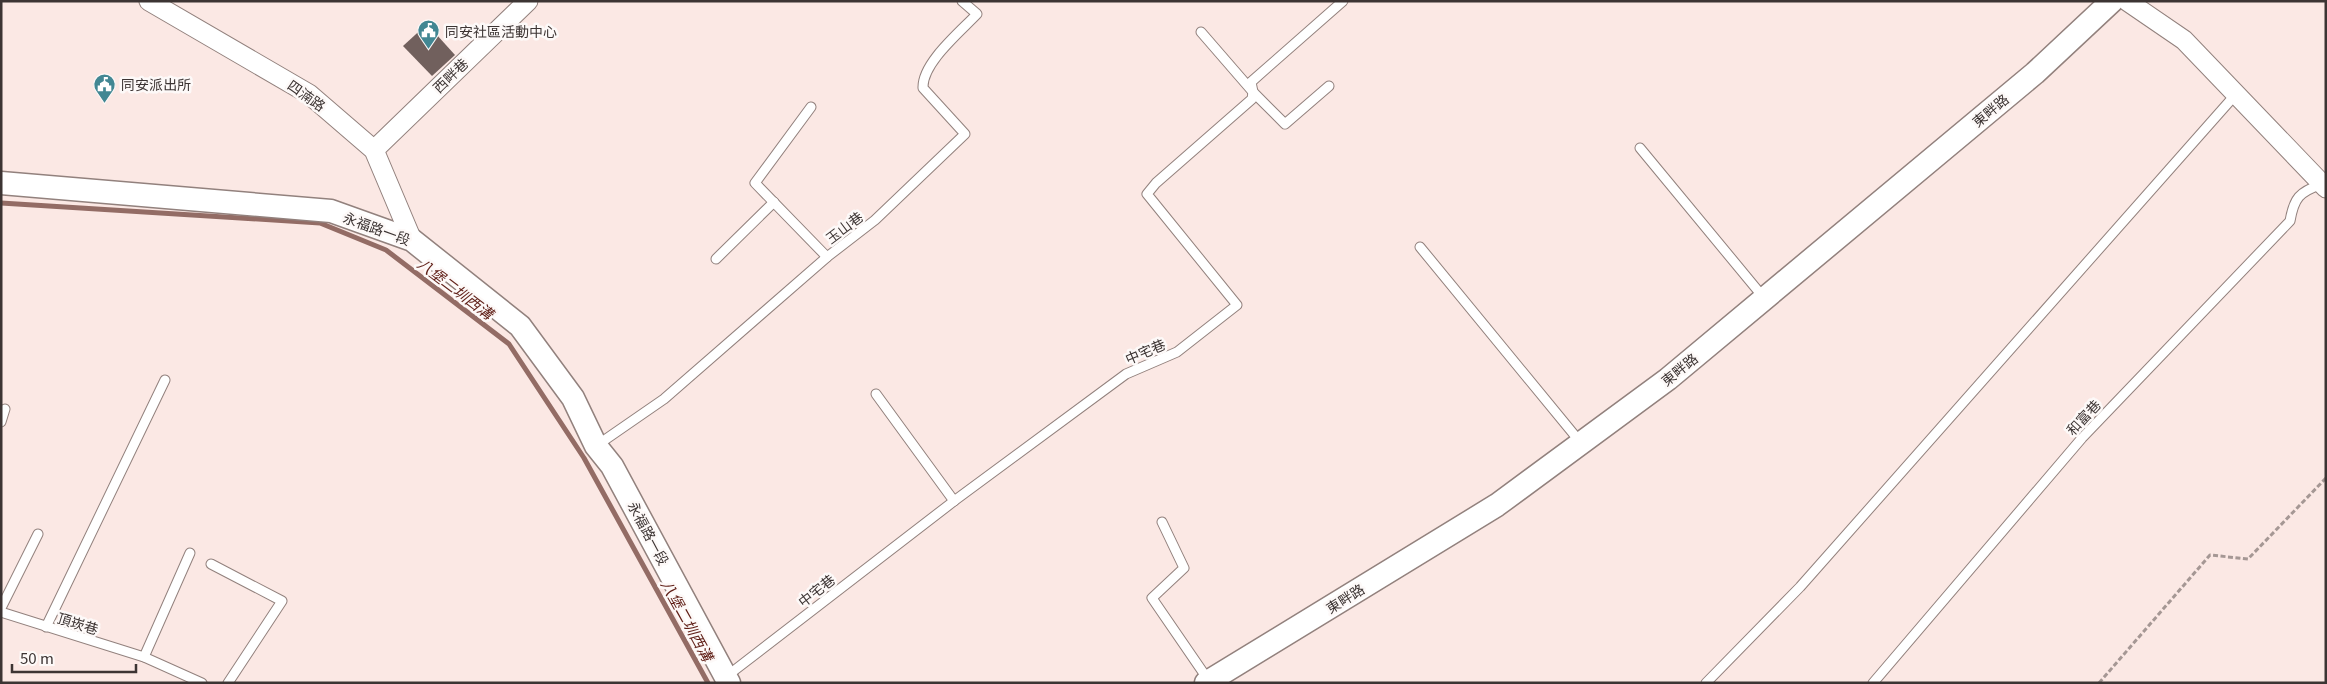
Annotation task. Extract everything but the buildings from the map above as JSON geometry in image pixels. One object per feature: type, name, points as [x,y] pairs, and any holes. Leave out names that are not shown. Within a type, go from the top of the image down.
[{"type":"street","name":"四湳路","points":[[149,1],[309,94],[374,150],[412,240]]},
{"type":"street","name":"西畔巷","points":[[374,150],[528,1]]},
{"type":"street","name":"東畔路","points":[[1207,682],[1497,505],[1668,379],[2035,73],[2112,1]]},
{"type":"street","points":[[2127,1],[2184,40],[2324,186]]},
{"type":"street","name":"永福路一段","points":[[1,183],[331,212],[412,240],[520,326],[573,398],[596,446],[612,466],[727,679]]},
{"type":"lane","name":"玉山巷","points":[[596,446],[664,399],[827,257],[876,220],[965,134],[923,88],[923,79],[941,51],[977,14],[962,1]]},
{"type":"lane","name":"中宅巷","points":[[727,679],[954,501],[1126,374],[1177,352],[1237,306],[1147,194],[1156,183],[1252,99],[1254,92],[1252,82],[1343,1]]},
{"type":"lane","points":[[1201,32],[1285,124],[1329,86]]},
{"type":"lane","points":[[1706,683],[1800,587],[2236,94]]},
{"type":"lane","points":[[811,108],[754,183],[827,257]]},
{"type":"lane","points":[[1640,148],[1765,298]]},
{"type":"lane","name":"和富巷","points":[[1872,683],[2082,438],[2290,222],[2293,204],[2305,190],[2324,186]]},
{"type":"lane","points":[[716,259],[774,202]]},
{"type":"lane","points":[[1420,246],[1581,443]]},
{"type":"lane","points":[[46,627],[165,380]]},
{"type":"lane","points":[[876,394],[954,501]]},
{"type":"lane","points":[[1,422],[6,409]]},
{"type":"lane","points":[[1162,522],[1184,568],[1152,598],[1207,682]]},
{"type":"lane","points":[[1,608],[38,534]]},
{"type":"lane","points":[[144,657],[190,554]]},
{"type":"lane","points":[[211,564],[282,601],[228,683]]},
{"type":"lane","name":"頂崁巷","points":[[1,612],[144,657],[202,683]]},
{"type":"path","points":[[2099,683],[2210,555],[2248,559],[2326,478]]},
{"type":"waterway","name":"八堡二圳西溝","points":[[1,203],[320,223],[386,250],[509,344],[584,458],[708,683]]},
{"type":"place","name":"同安社區活動中心","points":[[429,50]]},
{"type":"place","name":"同安派出所","points":[[105,103]]}]
